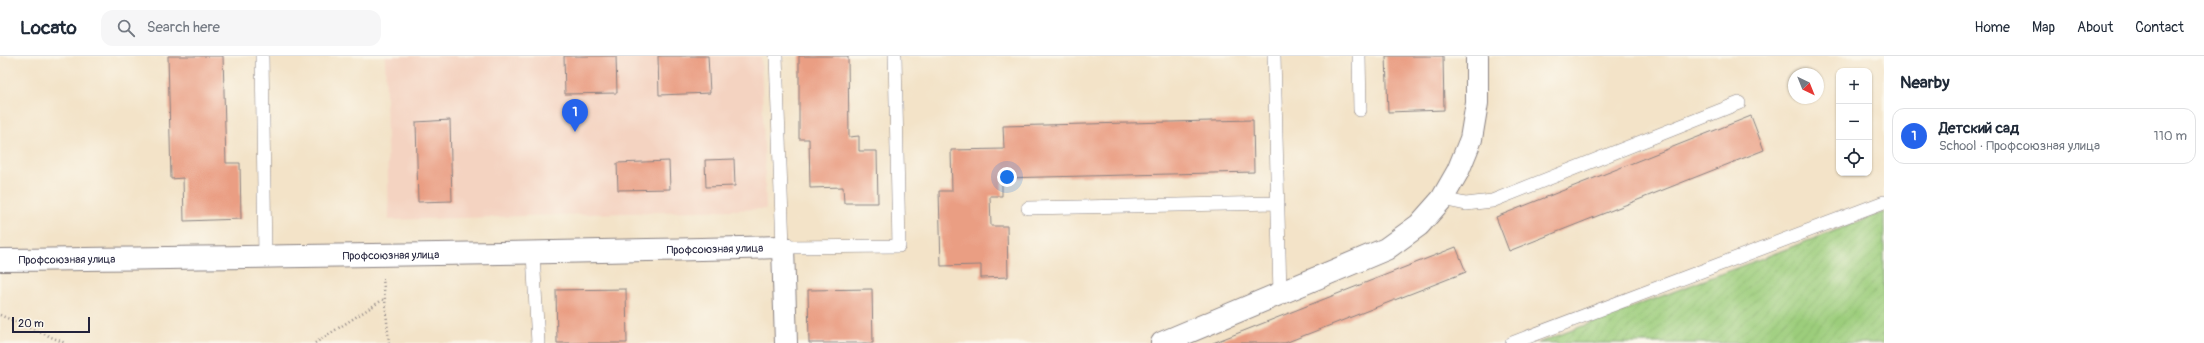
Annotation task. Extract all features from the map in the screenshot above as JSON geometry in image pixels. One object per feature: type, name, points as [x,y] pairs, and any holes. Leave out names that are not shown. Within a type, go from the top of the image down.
[{"type":"street","points":[[1162,343],[1386,249],[1419,225],[1442,198],[1458,171],[1471,139],[1477,103],[1477,56]]},
{"type":"street","name":"Профсоюзная улица","points":[[0,260],[383,254],[533,254],[783,247]]},
{"type":"street","points":[[783,247],[786,343]]},
{"type":"lane","points":[[262,56],[265,257]]},
{"type":"lane","points":[[776,56],[783,247],[899,246],[895,56]]},
{"type":"lane","points":[[1274,56],[1280,294]]},
{"type":"lane","points":[[1359,56],[1360,110]]},
{"type":"lane","points":[[1442,198],[1466,204],[1492,202],[1739,103]]},
{"type":"lane","points":[[1512,343],[1884,202]]},
{"type":"lane","points":[[1028,208],[1278,203]]},
{"type":"lane","points":[[533,254],[538,343]]},
{"type":"path","points":[[383,254],[384,300],[389,343]]},
{"type":"path","points":[[315,343],[384,300]]},
{"type":"path","points":[[0,315],[65,343]]},
{"type":"shaded area","points":[[385,56],[761,56],[766,209],[389,220]]},
{"type":"green space","points":[[1884,212],[1884,343],[1538,343]]},
{"type":"building","points":[[168,56],[223,56],[226,163],[240,163],[241,219],[184,221],[183,178],[171,179]]},
{"type":"building","points":[[564,56],[616,56],[617,93],[565,94]]},
{"type":"building","points":[[658,56],[708,56],[710,93],[659,95]]},
{"type":"building","points":[[799,56],[848,56],[849,137],[859,136],[859,151],[877,151],[878,203],[844,203],[843,187],[810,188],[809,139],[799,139]]},
{"type":"building","points":[[1386,56],[1443,56],[1444,110],[1388,112]]},
{"type":"building","points":[[1751,116],[1764,150],[1509,251],[1496,217]]},
{"type":"building","points":[[450,120],[452,201],[418,202],[416,122]]},
{"type":"building","points":[[1253,120],[1254,172],[1002,178],[1002,196],[990,196],[991,226],[1007,226],[1008,277],[981,278],[981,265],[941,266],[939,191],[952,191],[951,150],[1004,149],[1003,126]]},
{"type":"building","points":[[734,159],[735,186],[706,187],[705,160]]},
{"type":"building","points":[[669,161],[670,189],[618,190],[617,163]]},
{"type":"building","points":[[1456,247],[1466,272],[1285,343],[1213,343]]},
{"type":"building","points":[[626,289],[627,343],[557,343],[556,290]]},
{"type":"building","points":[[872,289],[873,343],[809,343],[808,290]]},
{"type":"place","name":"Детский сад","points":[[575,132]]}]
